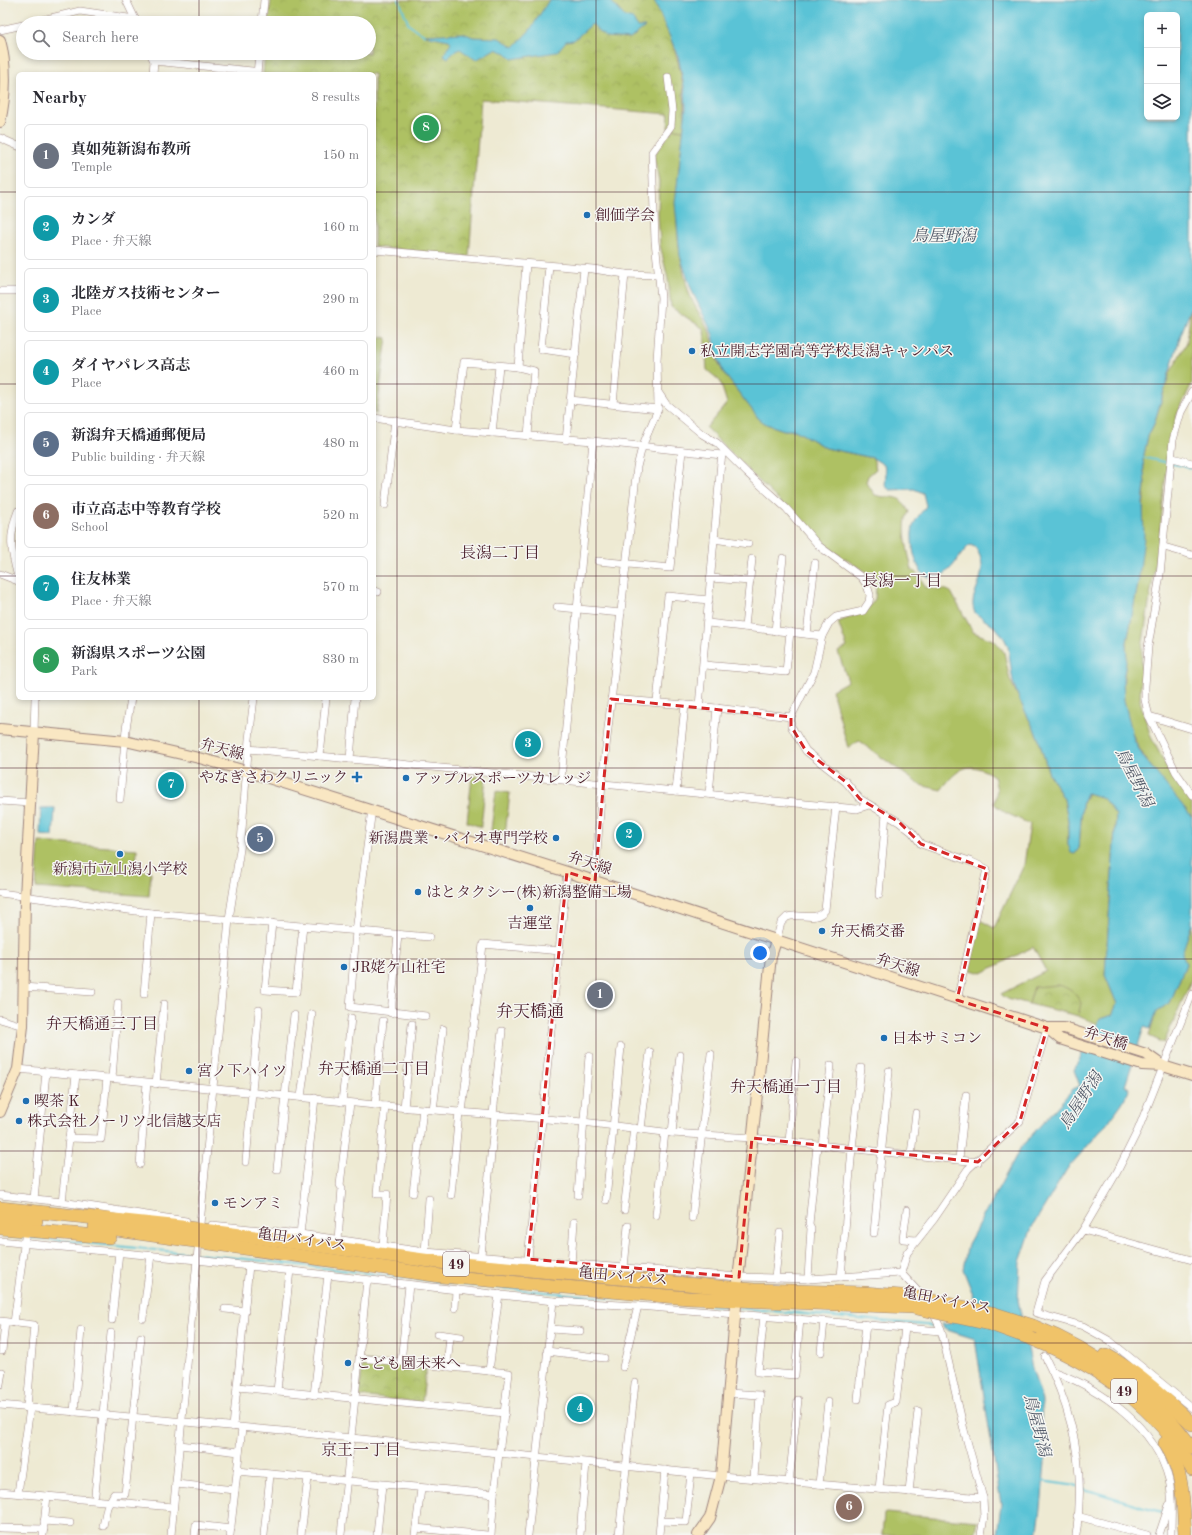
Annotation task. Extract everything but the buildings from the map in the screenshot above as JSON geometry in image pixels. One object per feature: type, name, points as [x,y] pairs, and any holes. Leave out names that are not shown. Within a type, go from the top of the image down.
[{"type":"highway","name":"亀田バイパス","points":[[0,1208],[181,1226],[438,1262],[754,1290],[865,1293],[913,1302],[992,1313],[1080,1348],[1128,1380],[1147,1396],[1168,1418],[1192,1448]]},
{"type":"highway","name":"亀田バイパス","points":[[0,1217],[115,1229],[441,1276],[688,1298],[913,1302]]},
{"type":"highway","points":[[0,1228],[25,1236],[97,1236],[198,1254],[287,1253]]},
{"type":"highway","name":"亀田バイパス","points":[[1037,1332],[1104,1376],[1131,1397],[1162,1428],[1192,1469]]},
{"type":"highway","points":[[1037,1332],[1082,1341],[1127,1367],[1156,1390],[1192,1424]]},
{"type":"highway","points":[[1152,1418],[1159,1434],[1178,1467],[1181,1483],[1185,1535]]},
{"type":"street","points":[[126,0],[134,16]]},
{"type":"street","points":[[263,16],[264,0]]},
{"type":"street","points":[[59,16],[80,11],[108,16]]},
{"type":"street","points":[[0,30],[16,27]]},
{"type":"street","points":[[0,40],[3,53],[4,90],[0,122]]},
{"type":"street","points":[[254,72],[257,60]]},
{"type":"street","points":[[153,72],[154,61],[246,72]]},
{"type":"street","points":[[595,881],[602,783],[637,467],[642,447],[658,409],[657,360],[661,298],[655,241],[652,152],[671,126],[672,111],[668,77]]},
{"type":"street","points":[[0,138],[16,145]]},
{"type":"street","points":[[376,250],[625,274],[659,275]]},
{"type":"street","points":[[518,367],[526,264]]},
{"type":"street","points":[[548,266],[541,349],[576,354]]},
{"type":"street","points":[[566,440],[584,269]]},
{"type":"street","points":[[614,404],[625,274]]},
{"type":"street","points":[[0,290],[16,291]]},
{"type":"street","points":[[456,430],[464,362],[518,367],[534,371],[528,435]]},
{"type":"street","points":[[492,433],[499,366]]},
{"type":"street","points":[[658,392],[666,404],[702,434],[718,443],[724,453],[786,508],[819,546],[861,577],[867,585],[870,595],[863,611],[836,617],[829,623],[822,636],[814,672],[791,717],[791,726],[806,751],[846,782],[860,799],[868,805],[900,822],[912,832],[921,844],[972,862],[987,869],[957,1000]]},
{"type":"street","points":[[1192,392],[1181,412],[1173,440],[1164,547],[1146,672],[1145,700],[1149,716],[1176,772],[1192,795]]},
{"type":"street","points":[[570,400],[658,409]]},
{"type":"street","points":[[376,418],[456,430],[593,441],[682,451],[724,453]]},
{"type":"street","points":[[385,505],[395,420]]},
{"type":"street","points":[[561,779],[593,441]]},
{"type":"street","points":[[598,561],[670,568],[682,451]]},
{"type":"street","points":[[699,706],[708,623],[710,578],[724,453]]},
{"type":"street","points":[[1172,461],[1192,463]]},
{"type":"street","points":[[16,516],[12,526],[11,550],[16,569]]},
{"type":"street","points":[[714,539],[748,544]]},
{"type":"street","points":[[1164,547],[1192,555]]},
{"type":"street","points":[[775,631],[783,558]]},
{"type":"street","points":[[745,627],[752,559]]},
{"type":"street","points":[[808,634],[815,563]]},
{"type":"street","points":[[0,574],[16,580]]},
{"type":"street","points":[[710,578],[750,581]]},
{"type":"street","points":[[657,702],[668,596],[709,600]]},
{"type":"street","points":[[557,607],[621,613]]},
{"type":"street","points":[[708,623],[822,636]]},
{"type":"street","points":[[704,665],[786,672],[790,632]]},
{"type":"street","points":[[611,699],[699,706],[791,717]]},
{"type":"street","points":[[0,1112],[18,1069],[23,1026],[25,897],[35,700]]},
{"type":"street","points":[[120,799],[125,741],[131,700]]},
{"type":"street","points":[[200,1224],[229,919],[241,843],[246,771],[254,700]]},
{"type":"street","points":[[320,756],[326,700]]},
{"type":"street","points":[[350,760],[355,700]]},
{"type":"street","points":[[676,791],[685,705]]},
{"type":"street","points":[[709,794],[717,708]]},
{"type":"street","points":[[1149,716],[1192,729]]},
{"type":"street","name":"弁天線","points":[[0,729],[125,741],[203,759],[246,771],[372,809],[1047,1028]]},
{"type":"street","points":[[248,749],[857,809],[868,805]]},
{"type":"street","points":[[0,801],[30,802]]},
{"type":"street","points":[[739,1279],[771,956],[781,923],[787,917],[814,917],[825,910],[836,806]]},
{"type":"street","points":[[372,809],[356,930],[350,1007],[426,1016]]},
{"type":"street","points":[[879,895],[886,814]]},
{"type":"street","points":[[528,1259],[567,872]]},
{"type":"street","points":[[0,893],[152,914],[229,919],[428,937]]},
{"type":"street","points":[[144,994],[152,914]]},
{"type":"street","points":[[272,923],[266,990],[296,992],[303,926]]},
{"type":"street","points":[[391,1013],[398,934]]},
{"type":"street","points":[[451,1195],[484,944],[560,951]]},
{"type":"street","points":[[24,986],[92,992]]},
{"type":"street","points":[[1192,994],[1135,1135],[1117,1172],[1083,1230],[1045,1282],[1036,1313],[1083,1326],[1110,1340],[1192,1408]]},
{"type":"street","points":[[69,1138],[101,1139],[118,1003]]},
{"type":"street","points":[[156,1084],[164,1004]]},
{"type":"street","points":[[246,1162],[259,1010]]},
{"type":"street","points":[[301,1097],[312,1014]]},
{"type":"street","points":[[277,1169],[294,1015]]},
{"type":"street","points":[[338,1240],[342,1188],[340,1185],[351,1018]]},
{"type":"street","points":[[0,1019],[23,1026]]},
{"type":"street","points":[[375,1105],[383,1020]]},
{"type":"street","points":[[404,1108],[412,1024]]},
{"type":"street","points":[[900,1273],[908,1253],[916,1240],[934,1219],[968,1169],[978,1162],[1020,1121],[1047,1028]]},
{"type":"street","name":"弁天橋","points":[[1047,1028],[1064,1028],[1146,1054],[1163,1066]]},
{"type":"street","name":"弁天橋","points":[[1047,1028],[1060,1039],[1142,1065],[1163,1066]]},
{"type":"street","points":[[433,1110],[443,1029]]},
{"type":"street","points":[[481,1256],[502,1031]]},
{"type":"street","points":[[606,1200],[621,1047]]},
{"type":"street","points":[[624,1210],[650,1052]]},
{"type":"street","points":[[692,1218],[711,1054]]},
{"type":"street","points":[[656,1215],[680,1055]]},
{"type":"street","points":[[578,1195],[589,1056]]},
{"type":"street","points":[[789,1142],[796,1061]]},
{"type":"street","points":[[808,1279],[811,1228],[809,1224],[831,1065]]},
{"type":"street","points":[[1163,1066],[1192,1075]]},
{"type":"street","points":[[841,1277],[852,1148],[861,1068]]},
{"type":"street","points":[[18,1069],[213,1090],[315,1098],[404,1108],[494,1114],[542,1120],[583,1122],[638,1129],[752,1138],[978,1162]]},
{"type":"street","points":[[874,1233],[890,1071]]},
{"type":"street","points":[[34,1199],[46,1072]]},
{"type":"street","points":[[62,1202],[76,1075]]},
{"type":"street","points":[[140,1164],[147,1083]]},
{"type":"street","points":[[960,1159],[966,1095]]},
{"type":"street","points":[[300,1234],[315,1098]]},
{"type":"street","points":[[383,1246],[387,1194],[377,1194],[385,1106]]},
{"type":"street","points":[[413,1193],[423,1109]]},
{"type":"street","points":[[911,1154],[914,1116]]},
{"type":"street","points":[[0,1195],[62,1202],[200,1224],[300,1234],[425,1252],[528,1259],[739,1279],[808,1279],[900,1273],[929,1303],[941,1330],[962,1422],[983,1498],[984,1517],[981,1535]]},
{"type":"street","points":[[425,1252],[429,1199]]},
{"type":"street","points":[[907,1210],[903,1239],[916,1240]]},
{"type":"street","points":[[571,1264],[574,1222]]},
{"type":"street","points":[[624,1268],[628,1226]]},
{"type":"street","points":[[1083,1230],[1192,1260]]},
{"type":"street","points":[[775,1278],[780,1233]]},
{"type":"street","points":[[0,1241],[25,1236],[119,1252],[150,1255],[198,1254],[249,1265],[552,1301],[735,1310],[764,1316],[941,1330]]},
{"type":"street","points":[[14,1323],[25,1236]]},
{"type":"street","points":[[112,1320],[119,1252]]},
{"type":"street","points":[[171,1535],[198,1254]]},
{"type":"street","points":[[142,1318],[150,1255]]},
{"type":"street","points":[[233,1427],[249,1265]]},
{"type":"street","points":[[277,1391],[290,1270]]},
{"type":"street","points":[[314,1395],[328,1275]]},
{"type":"street","points":[[341,1535],[345,1482],[368,1280]]},
{"type":"street","points":[[401,1362],[409,1285]]},
{"type":"street","points":[[455,1308],[456,1290]]},
{"type":"street","points":[[489,1371],[499,1294]]},
{"type":"street","points":[[528,1535],[552,1301]]},
{"type":"street","points":[[623,1367],[638,1306]]},
{"type":"street","points":[[226,1309],[245,1311]]},
{"type":"street","points":[[698,1535],[710,1518],[721,1476],[735,1310]]},
{"type":"street","points":[[764,1316],[758,1372],[795,1375],[800,1319]]},
{"type":"street","points":[[821,1352],[824,1321]]},
{"type":"street","points":[[2,1351],[3,1322],[34,1325],[29,1408],[18,1494]]},
{"type":"street","points":[[858,1399],[866,1324]]},
{"type":"street","points":[[879,1489],[888,1405],[896,1402],[905,1328]]},
{"type":"street","points":[[550,1329],[580,1331]]},
{"type":"street","points":[[74,1412],[81,1330]]},
{"type":"street","points":[[95,1494],[111,1333]]},
{"type":"street","points":[[438,1334],[460,1337]]},
{"type":"street","points":[[447,1367],[450,1336]]},
{"type":"street","points":[[103,1526],[107,1507],[114,1494],[125,1494],[134,1418],[141,1337]]},
{"type":"street","points":[[547,1351],[604,1358]]},
{"type":"street","points":[[1045,1357],[1060,1386],[1075,1440],[1079,1484],[1076,1535]]},
{"type":"street","points":[[360,1358],[509,1373],[494,1494],[491,1535]]},
{"type":"street","points":[[1052,1371],[1074,1379],[1103,1397],[1126,1414],[1145,1433],[1157,1449],[1164,1463],[1169,1481],[1171,1499],[1171,1535]]},
{"type":"street","points":[[0,1384],[2,1372]]},
{"type":"street","points":[[619,1535],[625,1466],[635,1383]]},
{"type":"street","points":[[237,1387],[505,1413]]},
{"type":"street","points":[[728,1393],[760,1395],[754,1478]]},
{"type":"street","points":[[789,1482],[798,1400]]},
{"type":"street","points":[[819,1484],[828,1402]]},
{"type":"street","points":[[0,1405],[500,1453],[721,1476],[983,1498]]},
{"type":"street","points":[[909,1492],[918,1411]]},
{"type":"street","points":[[195,1535],[196,1525],[230,1532],[242,1428]]},
{"type":"street","points":[[180,1445],[239,1452]]},
{"type":"street","points":[[580,1535],[586,1463]]},
{"type":"street","points":[[659,1535],[665,1470]]},
{"type":"street","points":[[237,1471],[421,1489],[494,1494]]},
{"type":"street","points":[[661,1521],[686,1522],[691,1473]]},
{"type":"street","points":[[264,1535],[270,1474]]},
{"type":"street","points":[[301,1535],[308,1478]]},
{"type":"street","points":[[176,1484],[235,1490]]},
{"type":"street","points":[[377,1535],[382,1485]]},
{"type":"street","points":[[421,1489],[415,1532],[487,1535]]},
{"type":"street","points":[[0,1492],[174,1507]]},
{"type":"street","points":[[0,1528],[43,1532],[47,1496]]},
{"type":"street","points":[[1159,1535],[1171,1499]]},
{"type":"street","points":[[1077,1516],[1147,1535]]},
{"type":"street","points":[[44,1521],[70,1523]]},
{"type":"highlighted area","points":[[611,699],[791,717],[791,726],[806,751],[846,782],[860,799],[899,822],[921,844],[987,869],[957,1000],[1047,1028],[1020,1121],[978,1162],[752,1138],[739,1277],[528,1259],[567,872],[595,881]]},
{"type":"green space","points":[[271,0],[654,0],[674,47],[682,79],[685,112],[684,130],[668,128],[669,114],[481,99],[469,257],[376,247],[376,72],[263,72],[264,60],[376,60],[376,16],[269,16]]},
{"type":"green space","points":[[674,129],[684,130],[677,192],[680,252],[689,293],[710,333],[722,370],[759,419],[766,424],[784,430],[795,430],[826,448],[873,458],[876,469],[868,476],[866,482],[875,495],[898,499],[905,505],[909,512],[906,517],[905,532],[912,570],[920,576],[925,587],[940,590],[943,589],[951,592],[973,632],[995,641],[1004,652],[1010,680],[1038,737],[1049,774],[1064,799],[1068,820],[1068,844],[1079,848],[1082,805],[1088,793],[1103,797],[1116,815],[1105,975],[1117,1004],[1112,1015],[1100,1019],[1098,1024],[1078,1016],[1080,1011],[1034,987],[1029,1004],[1004,997],[1001,994],[1046,971],[1033,947],[982,973],[967,969],[980,920],[994,928],[1024,865],[1030,824],[1006,813],[994,804],[997,790],[994,776],[977,768],[964,768],[958,771],[941,790],[920,785],[859,741],[848,748],[832,690],[848,681],[838,652],[847,647],[838,622],[866,611],[875,599],[876,588],[866,572],[823,545],[706,428],[727,403],[720,381],[707,370],[704,329],[671,307],[668,279],[660,245],[658,214],[659,181],[654,157],[658,149]]},
{"type":"green space","points":[[1192,310],[1192,383],[1176,417],[1170,437],[1159,540],[1142,648],[1140,701],[1151,737],[1167,767],[1192,804],[1192,817],[1148,763],[1139,748],[1126,717],[1123,692],[1126,647],[1138,584],[1145,485],[1143,459],[1148,436],[1154,424],[1170,373],[1187,342],[1190,312]]},
{"type":"green space","points":[[376,336],[387,338],[376,414]]},
{"type":"green space","points":[[472,776],[486,777],[481,827],[467,822]]},
{"type":"green space","points":[[496,791],[510,793],[505,834],[491,830]]},
{"type":"green space","points":[[39,842],[137,849],[136,870],[151,872],[149,896],[36,888]]},
{"type":"green space","points":[[1192,924],[1192,978],[1164,1043],[1149,1036],[1156,1011],[1170,1003],[1186,964],[1181,953]]},
{"type":"green space","points":[[1057,985],[1065,987],[1074,993],[1079,999],[1081,1003],[1078,1016],[1029,1004],[1034,987]]},
{"type":"green space","points":[[363,1361],[426,1368],[422,1403],[359,1396]]},
{"type":"green space","points":[[884,1514],[978,1521],[975,1535],[882,1535]]},
{"type":"water","points":[[549,0],[610,0],[625,17],[633,19],[637,27],[645,27],[630,39],[606,37],[592,24],[574,40],[566,41],[557,52],[512,59],[506,53],[495,49],[476,60],[460,49],[453,52],[448,58],[444,55],[451,42],[449,40],[424,35],[463,33],[473,37],[499,38],[514,47],[530,30]]},
{"type":"water","name":"鳥屋野潟","points":[[654,0],[1192,0],[1192,306],[1181,334],[1154,424],[1148,436],[1143,459],[1145,485],[1143,503],[1144,538],[1138,584],[1126,647],[1127,657],[1123,679],[1124,700],[1134,740],[1144,758],[1192,817],[1192,924],[1182,953],[1186,964],[1170,1003],[1157,1011],[1150,1029],[1144,1027],[1125,1086],[1130,1088],[1122,1103],[1106,1125],[1067,1169],[1032,1227],[1020,1262],[1018,1300],[1032,1368],[1042,1401],[1041,1427],[1045,1462],[1037,1535],[997,1535],[1001,1504],[975,1339],[944,1329],[942,1324],[948,1324],[971,1303],[974,1297],[963,1269],[968,1244],[1021,1147],[1073,1089],[1080,1086],[1074,1070],[1100,1019],[1112,1015],[1117,1004],[1105,975],[1116,815],[1103,798],[1087,793],[1082,805],[1079,848],[1075,854],[1071,853],[1068,844],[1068,820],[1064,799],[1049,774],[1038,737],[1019,699],[1013,682],[1008,646],[1003,636],[996,628],[975,613],[973,606],[974,598],[981,575],[982,566],[980,557],[975,547],[970,545],[952,567],[943,575],[930,578],[924,575],[919,569],[913,551],[912,542],[914,524],[926,506],[923,493],[914,489],[890,490],[885,486],[886,473],[884,465],[873,458],[826,448],[795,430],[784,430],[766,424],[759,419],[723,372],[713,335],[692,291],[680,256],[675,203],[686,108],[685,91],[678,56]]},
{"type":"water","points":[[41,808],[55,808],[53,836],[40,835]]},
{"type":"waterway","points":[[399,0],[409,25],[424,35]]},
{"type":"waterway","points":[[1141,457],[1192,468]]},
{"type":"waterway","points":[[0,1235],[23,1237]]},
{"type":"waterway","points":[[27,1237],[266,1261],[440,1282]]},
{"type":"waterway","points":[[447,1283],[623,1299]]},
{"type":"waterway","points":[[710,1305],[733,1307]]},
{"type":"waterway","points":[[739,1308],[936,1326]]},
{"type":"waterway","points":[[1041,1481],[1077,1486]]},
{"type":"waterway","points":[[1081,1488],[1165,1513]]},
{"type":"place","name":"新潟県スポーツ公園","points":[[426,128]]},
{"type":"place","name":"創価学会","points":[[587,215]]},
{"type":"place","name":"私立開志学園高等学校長潟キャンパス","points":[[692,351]]},
{"type":"place","name":"北陸ガス技術センター","points":[[528,744]]},
{"type":"place","name":"やなぎさわクリニック","points":[[357,777]]},
{"type":"place","name":"アップルスポーツカレッジ","points":[[406,778]]},
{"type":"place","name":"住友林業","points":[[171,785]]},
{"type":"place","name":"カンダ","points":[[629,835]]},
{"type":"place","name":"新潟農業・バイオ専門学校","points":[[556,838]]},
{"type":"place","name":"新潟弁天橋通郵便局","points":[[260,839]]},
{"type":"place","name":"新潟市立山潟小学校","points":[[120,854]]},
{"type":"place","name":"はとタクシー(株)新潟整備工場","points":[[418,892]]},
{"type":"place","name":"吉運堂","points":[[530,908]]},
{"type":"place","name":"弁天橋交番","points":[[822,931]]},
{"type":"place","name":"JR姥ケ山社宅","points":[[344,967]]},
{"type":"place","name":"真如苑新潟布教所","points":[[600,995]]},
{"type":"place","name":"日本サミコン","points":[[884,1038]]},
{"type":"place","name":"宮ノ下ハイツ","points":[[189,1071]]},
{"type":"place","name":"喫茶 K","points":[[26,1101]]},
{"type":"place","name":"株式会社ノーリツ北信越支店","points":[[19,1121]]},
{"type":"place","name":"モンアミ","points":[[215,1203]]},
{"type":"place","name":"こども園未来へ","points":[[348,1363]]},
{"type":"place","name":"ダイヤパレス高志","points":[[580,1409]]},
{"type":"place","name":"市立高志中等教育学校","points":[[849,1507]]},
{"type":"district","name":"長潟二丁目","points":[[500,552]]},
{"type":"district","name":"長潟一丁目","points":[[902,580]]},
{"type":"district","name":"弁天橋通","points":[[530,1011]]},
{"type":"district","name":"弁天橋通三丁目","points":[[102,1023]]},
{"type":"district","name":"弁天橋通二丁目","points":[[374,1068]]},
{"type":"district","name":"弁天橋通一丁目","points":[[786,1086]]},
{"type":"district","name":"京王一丁目","points":[[361,1449]]}]
